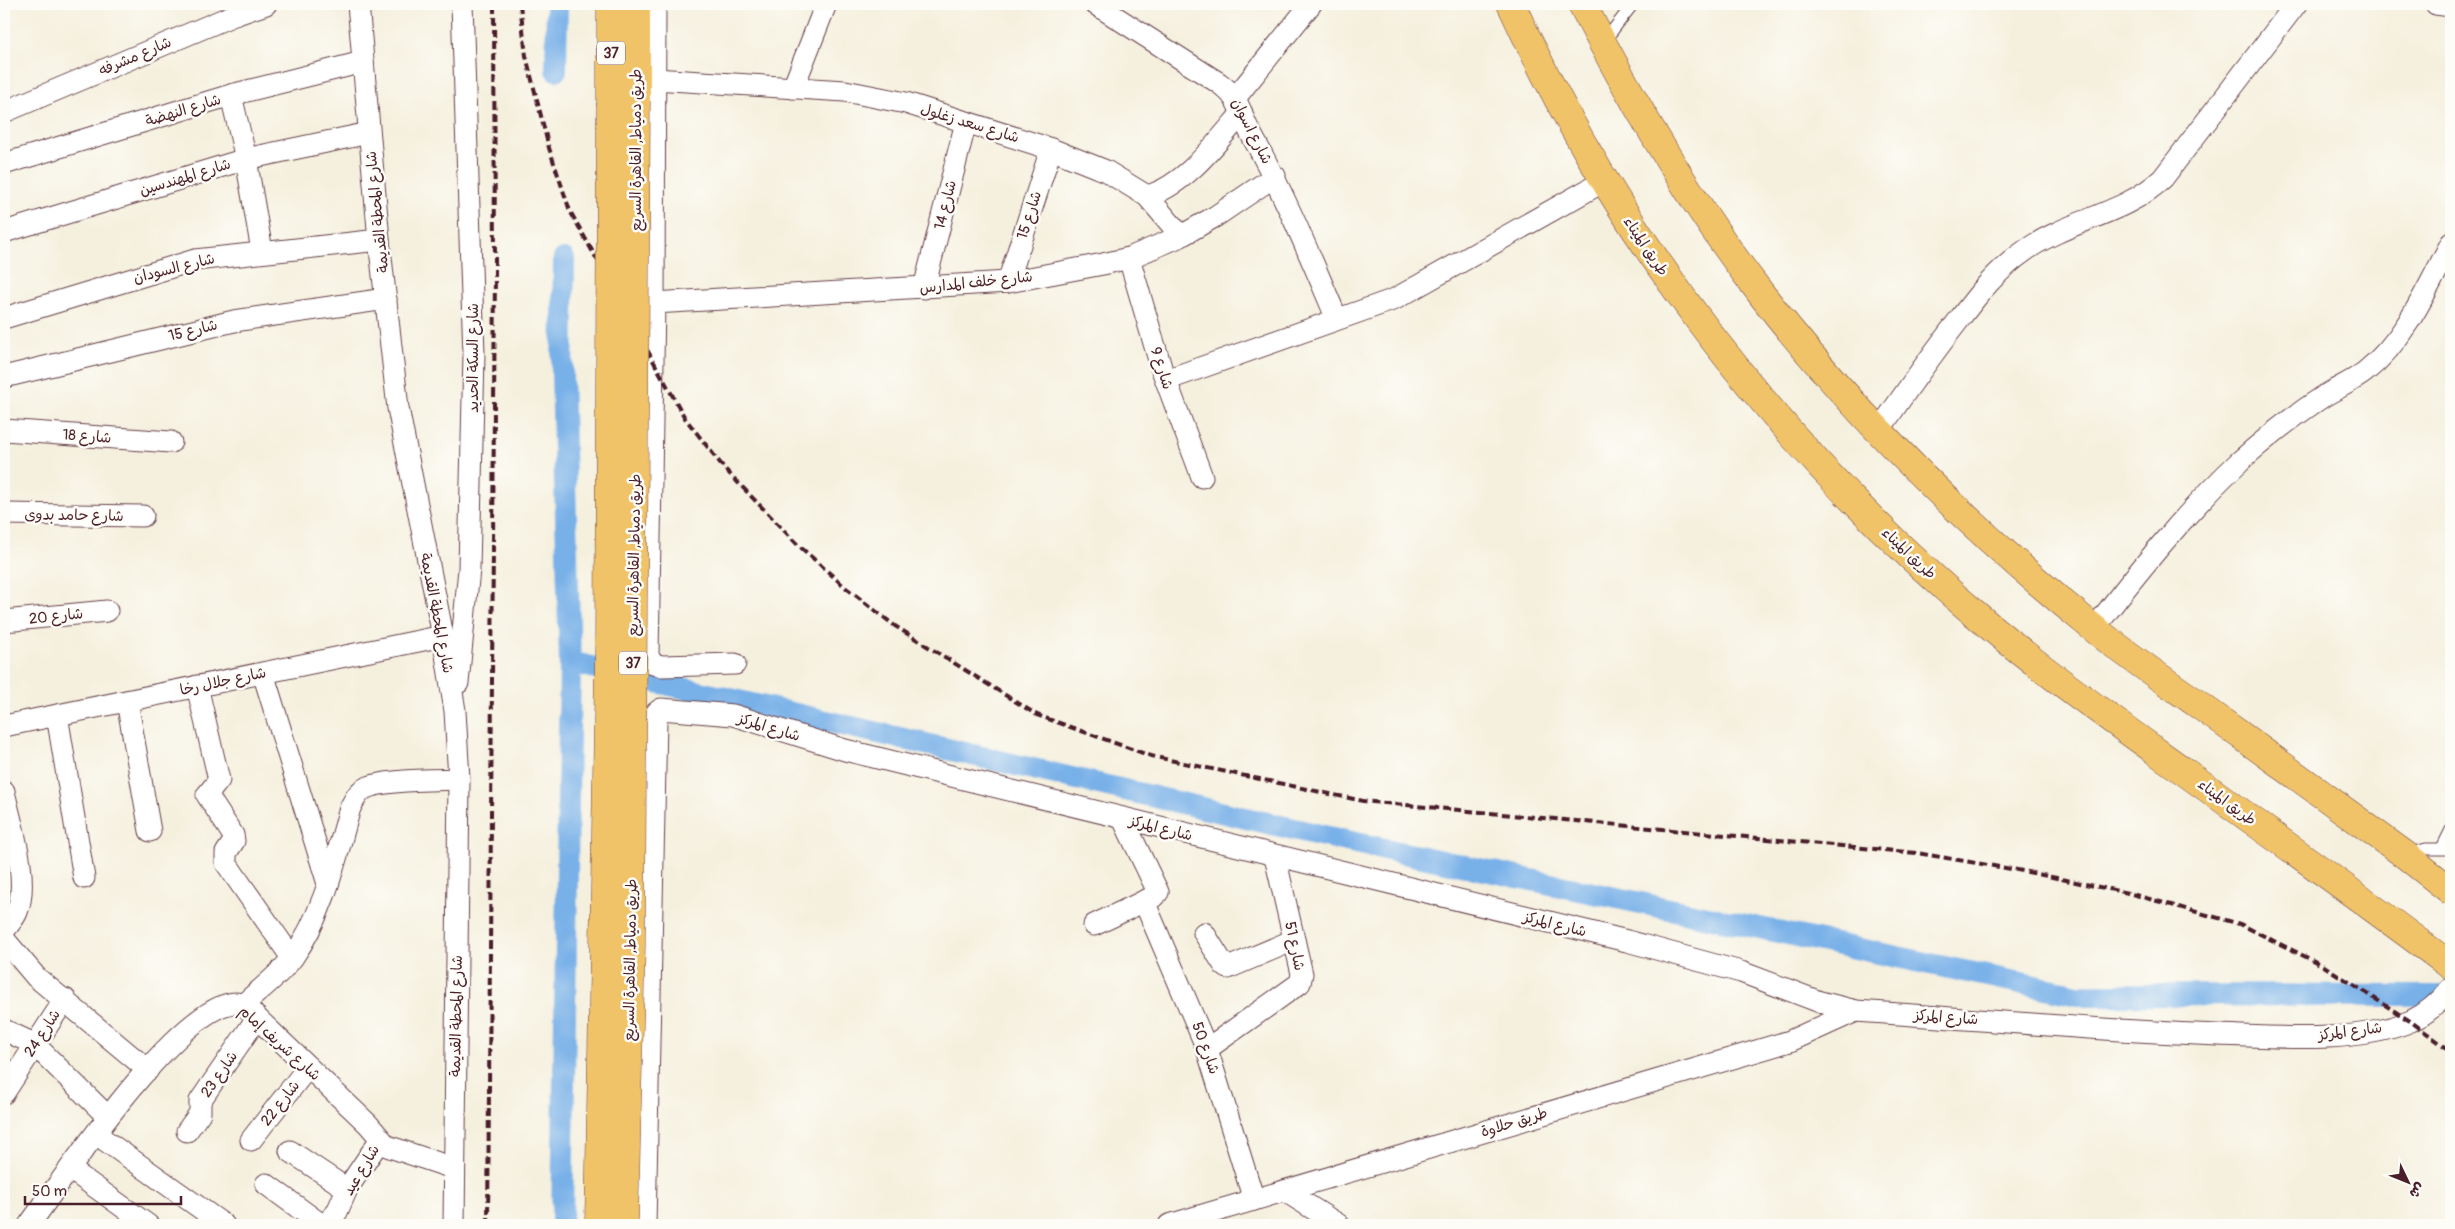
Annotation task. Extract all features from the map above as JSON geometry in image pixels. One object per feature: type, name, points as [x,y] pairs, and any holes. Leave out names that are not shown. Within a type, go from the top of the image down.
[{"type":"highway","name":"طريق دمياط, القاهرة السريع","points":[[611,4],[624,102],[631,945],[624,1225]]},
{"type":"highway","name":"طريق دمياط, القاهرة السريع","points":[[599,1225],[609,654],[624,102],[636,4]]},
{"type":"highway","name":"طريق الميناء","points":[[1511,4],[1604,181],[1646,247],[1738,371],[1841,488],[1912,558],[1987,624],[2065,686],[2451,966]]},
{"type":"highway","points":[[1582,4],[1602,44],[1659,144],[1708,220],[1766,301],[1817,364],[1878,432],[1950,504],[2094,629],[2404,854],[2451,892]]},
{"type":"street","name":"شارع مشرفه","points":[[4,112],[234,15],[266,4]]},
{"type":"street","name":"شارع المحطة القديمة","points":[[358,4],[379,240],[398,408],[443,636],[455,711],[459,779],[453,1168],[454,1225]]},
{"type":"street","name":"شارع السكة الحديد","points":[[455,711],[470,569],[474,354],[462,4]]},
{"type":"street","points":[[655,4],[654,303],[648,656],[654,664],[662,666],[734,664]]},
{"type":"street","points":[[793,88],[826,4]]},
{"type":"street","name":"شارع اسوان","points":[[1096,4],[1219,83],[1239,105],[1275,176],[1338,319]]},
{"type":"street","points":[[1181,236],[1148,196],[1154,194],[1199,162],[1311,4]]},
{"type":"street","points":[[1878,432],[1943,340],[1994,275],[2027,249],[2068,226],[2137,200],[2163,178],[2296,4]]},
{"type":"street","points":[[2436,4],[2451,6]]},
{"type":"street","name":"شارع النهضة","points":[[4,164],[231,95],[363,62]]},
{"type":"street","name":"شارع سعد زغلول","points":[[654,79],[845,91],[875,97],[966,122],[1051,149],[1106,172],[1148,196]]},
{"type":"street","points":[[231,95],[246,159],[262,251]]},
{"type":"street","name":"شارع 14","points":[[924,288],[966,122]]},
{"type":"street","name":"شارع المهندسين","points":[[4,232],[246,159],[369,133]]},
{"type":"street","name":"شارع 15","points":[[1008,282],[1051,149]]},
{"type":"street","name":"شارع خلف المدارس","points":[[654,303],[1008,282],[1129,258],[1181,236],[1216,216],[1275,176]]},
{"type":"street","points":[[1166,380],[1395,299],[1604,181]]},
{"type":"street","name":"شارع السودان","points":[[4,318],[186,262],[262,251],[379,240]]},
{"type":"street","points":[[2094,629],[2137,572],[2205,496],[2242,460],[2281,427],[2322,397],[2366,371],[2388,347],[2426,293],[2451,243]]},
{"type":"street","name":"شارع 9","points":[[1129,258],[1166,380],[1202,477]]},
{"type":"street","name":"شارع 15","points":[[4,377],[234,320],[386,300]]},
{"type":"street","name":"شارع 18","points":[[4,430],[171,442]]},
{"type":"street","name":"شارع حامد بدوى","points":[[4,514],[143,516]]},
{"type":"street","name":"شارع 20","points":[[4,621],[107,611]]},
{"type":"street","name":"شارع جلال رخا","points":[[4,726],[443,636]]},
{"type":"street","points":[[263,673],[328,884]]},
{"type":"street","points":[[197,686],[219,780],[207,795],[233,835],[234,841],[226,853],[226,863],[292,958]]},
{"type":"street","points":[[127,701],[150,831]]},
{"type":"street","name":"شارع المركز","points":[[645,1225],[657,712],[666,709],[732,715],[845,750],[1275,857],[1626,941],[1740,972],[1820,1002],[1856,1011],[2117,1031],[2317,1036],[2374,1030],[2410,1021],[2437,1006],[2451,988]]},
{"type":"street","points":[[57,715],[84,878]]},
{"type":"street","name":"شارع 23","points":[[187,1131],[200,1113],[200,1101],[250,1012],[292,958],[313,923],[328,884],[350,808],[355,797],[364,789],[377,784],[459,779]]},
{"type":"street","points":[[4,792],[20,866],[22,891],[17,912],[4,931]]},
{"type":"street","points":[[1094,925],[1156,895],[1158,888],[1123,819]]},
{"type":"street","name":"شارع 51","points":[[1207,1049],[1300,983],[1302,974],[1275,857]]},
{"type":"street","name":"شارع 50","points":[[1144,901],[1207,1049],[1254,1200]]},
{"type":"street","points":[[1204,932],[1228,968],[1294,940]]},
{"type":"street","points":[[4,938],[36,977],[65,999],[148,1070]]},
{"type":"street","name":"شارع 24","points":[[4,1093],[34,1044],[65,999]]},
{"type":"street","name":"شارع شريف إمام","points":[[29,1225],[102,1126],[148,1070],[181,1034],[204,1016],[234,1003],[250,1012],[368,1124],[380,1140],[393,1150],[453,1168]]},
{"type":"street","name":"طريق حلاوة","points":[[1169,1225],[1720,1060],[1790,1041],[1856,1011]]},
{"type":"street","points":[[4,1030],[34,1044],[102,1126],[224,1225]]},
{"type":"street","name":"شارع 22","points":[[251,1140],[308,1067]]},
{"type":"street","name":"شارع عيد","points":[[324,1225],[336,1212],[347,1189],[380,1140]]},
{"type":"street","points":[[290,1151],[347,1189]]},
{"type":"street","points":[[70,1169],[148,1225]]},
{"type":"street","points":[[266,1184],[324,1225]]},
{"type":"street","points":[[1285,1191],[1339,1225]]},
{"type":"lane","points":[[1602,44],[1633,4]]},
{"type":"lane","points":[[2404,854],[2426,849],[2447,849],[2451,830]]},
{"type":"waterway","points":[[556,70],[557,4]]},
{"type":"waterway","points":[[562,1225],[570,662],[562,374],[564,259]]},
{"type":"waterway","points":[[570,662],[1337,839],[2078,995],[2451,996]]},
{"type":"railway","points":[[488,1225],[495,271],[494,4]]},
{"type":"railway","points":[[520,4],[526,56],[549,148],[570,211],[685,418],[724,468],[797,544],[845,587],[895,626],[1037,715],[1151,756],[1363,801],[1917,853],[2023,871],[2128,893],[2240,924],[2324,966],[2410,1021],[2451,1051]]}]
